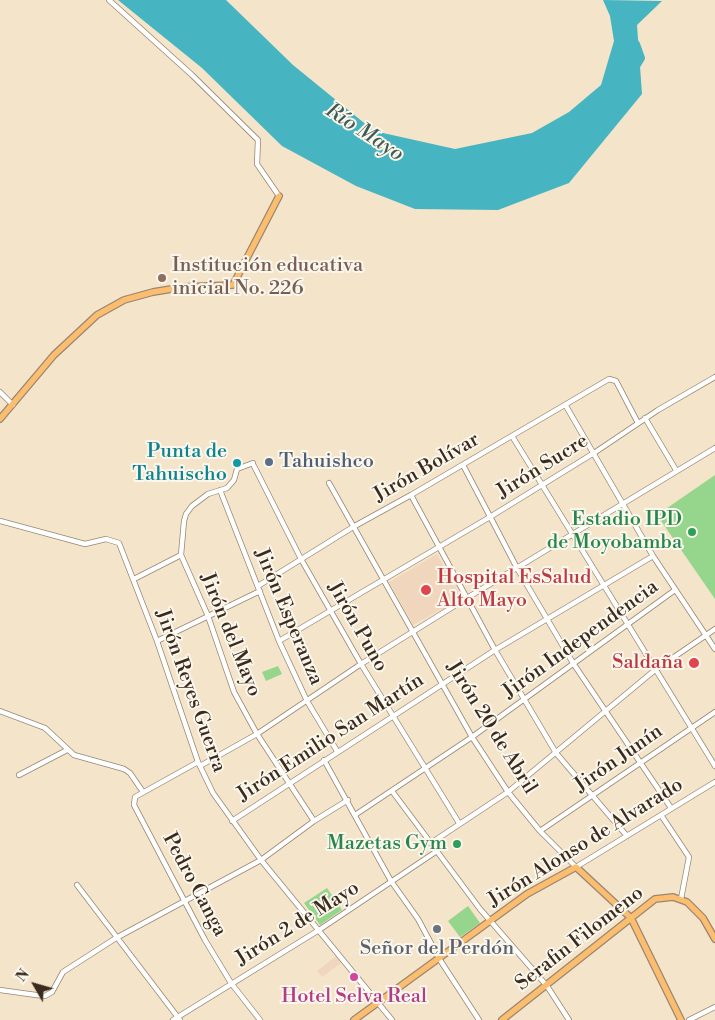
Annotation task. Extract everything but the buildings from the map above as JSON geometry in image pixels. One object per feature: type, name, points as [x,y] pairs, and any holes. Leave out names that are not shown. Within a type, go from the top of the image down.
[{"type":"main road","points":[[0,419],[71,338],[97,315],[124,300],[153,292],[184,287],[233,285],[279,196]]},
{"type":"main road","name":"Jirón 20 de Abril","points":[[576,867],[631,918],[681,1020]]},
{"type":"main road","name":"Jirón Alonso de Alvarado","points":[[354,1020],[440,960],[528,894],[576,867]]},
{"type":"main road","name":"Serafin Filomeno","points":[[502,1020],[655,899],[668,896],[681,899]]},
{"type":"main road","points":[[681,899],[696,908],[715,940]]},
{"type":"street","points":[[109,0],[192,75],[258,140],[256,164],[279,196]]},
{"type":"street","name":"Jirón Sucre","points":[[384,580],[490,518],[594,454],[645,418],[715,377]]},
{"type":"street","name":"Jirón Bolívar","points":[[157,641],[259,589],[353,526],[411,495],[613,379],[638,423]]},
{"type":"street","points":[[0,392],[12,406]]},
{"type":"street","points":[[566,406],[653,556],[715,649]]},
{"type":"street","points":[[645,418],[676,470]]},
{"type":"street","points":[[512,436],[715,766]]},
{"type":"street","points":[[0,711],[45,728],[67,750],[82,758],[94,759],[124,769],[130,773],[143,792],[256,734],[412,632],[622,502],[715,448]]},
{"type":"street","name":"Jirón Puno","points":[[238,469],[254,465],[301,560],[392,716],[427,768],[459,823]]},
{"type":"street","points":[[463,465],[517,568],[573,664],[671,808]]},
{"type":"street","name":"Jirón del Mayo","points":[[238,469],[234,480],[227,488],[208,494],[192,506],[186,514],[182,555],[208,616],[234,692],[256,734],[314,821]]},
{"type":"street","name":"Jirón 20 de Abril","points":[[329,483],[412,632],[444,683],[472,737],[508,792],[540,831],[576,867]]},
{"type":"street","name":"Jirón Esperanza","points":[[220,490],[279,641],[306,701],[337,751]]},
{"type":"street","points":[[411,495],[496,650],[556,753],[627,836]]},
{"type":"street","name":"Jirón Reyes Guerra","points":[[0,521],[85,544],[106,539],[116,540],[119,543],[157,641],[199,764],[213,793],[261,860],[392,1020]]},
{"type":"street","points":[[134,580],[182,555]]},
{"type":"street","name":"Jirón Emilio San Martín","points":[[232,821],[337,751],[496,650],[653,556]]},
{"type":"street","points":[[279,641],[332,612],[384,580]]},
{"type":"street","name":"Jirón Independencia","points":[[355,815],[472,737],[675,590]]},
{"type":"street","points":[[431,843],[508,792],[655,670],[715,629]]},
{"type":"street","name":"Jirón Junín","points":[[540,831],[715,712]]},
{"type":"street","points":[[19,775],[67,750]]},
{"type":"street","points":[[324,760],[348,800],[391,881],[418,919],[440,960],[479,1020]]},
{"type":"street","name":"Jirón Alonso de Alvarado","points":[[576,867],[715,782]]},
{"type":"street","points":[[392,791],[476,904],[547,986],[569,1020]]},
{"type":"street","name":"Pedro Canga","points":[[143,792],[133,801],[185,901],[231,983],[260,1020]]},
{"type":"street","points":[[0,990],[45,996],[52,992],[63,972],[116,938],[261,860],[308,825],[348,800]]},
{"type":"street","points":[[308,825],[310,813]]},
{"type":"street","points":[[661,816],[689,857],[681,899]]},
{"type":"street","name":"Jirón 2 de Mayo","points":[[173,1020],[319,930],[437,850]]},
{"type":"street","points":[[77,885],[179,1018]]},
{"type":"street","points":[[689,1020],[715,1007]]},
{"type":"shaded area","name":"Hospital EsSalud Alto Mayo","points":[[437,554],[462,598],[413,625],[389,582]]},
{"type":"shaded area","points":[[336,956],[341,963],[322,977],[317,971]]},
{"type":"green space","name":"Estadio IPD de Moyobamba","points":[[715,475],[715,599],[657,515]]},
{"type":"green space","points":[[278,666],[282,674],[266,681],[262,672]]},
{"type":"green space","points":[[327,888],[342,910],[320,925],[304,903]]},
{"type":"green space","points":[[468,906],[480,923],[460,937],[448,921]]},
{"type":"water","points":[[118,0],[226,0],[293,65],[374,131],[455,149],[532,133],[569,112],[601,85],[614,41],[610,16],[603,0],[662,1],[637,25],[642,94],[569,183],[498,210],[415,209],[356,186],[282,146],[202,68]]},
{"type":"waterway","name":"Río Mayo","points":[[635,68],[641,58],[636,44]]},
{"type":"place","name":"Institución educativa inicial No. 226","points":[[162,278]]},
{"type":"place","name":"Tahuishco","points":[[269,462]]},
{"type":"place","name":"Punta de Tahuischo","points":[[237,463]]},
{"type":"place","name":"Estadio IPD de Moyobamba","points":[[692,532]]},
{"type":"place","name":"Hospital EsSalud Alto Mayo","points":[[426,590]]},
{"type":"place","name":"Saldaña","points":[[694,663]]},
{"type":"place","name":"Mazetas Gym","points":[[457,844]]},
{"type":"place","name":"Señor del Perdón","points":[[437,929]]},
{"type":"place","name":"Hotel Selva Real","points":[[354,977]]}]
